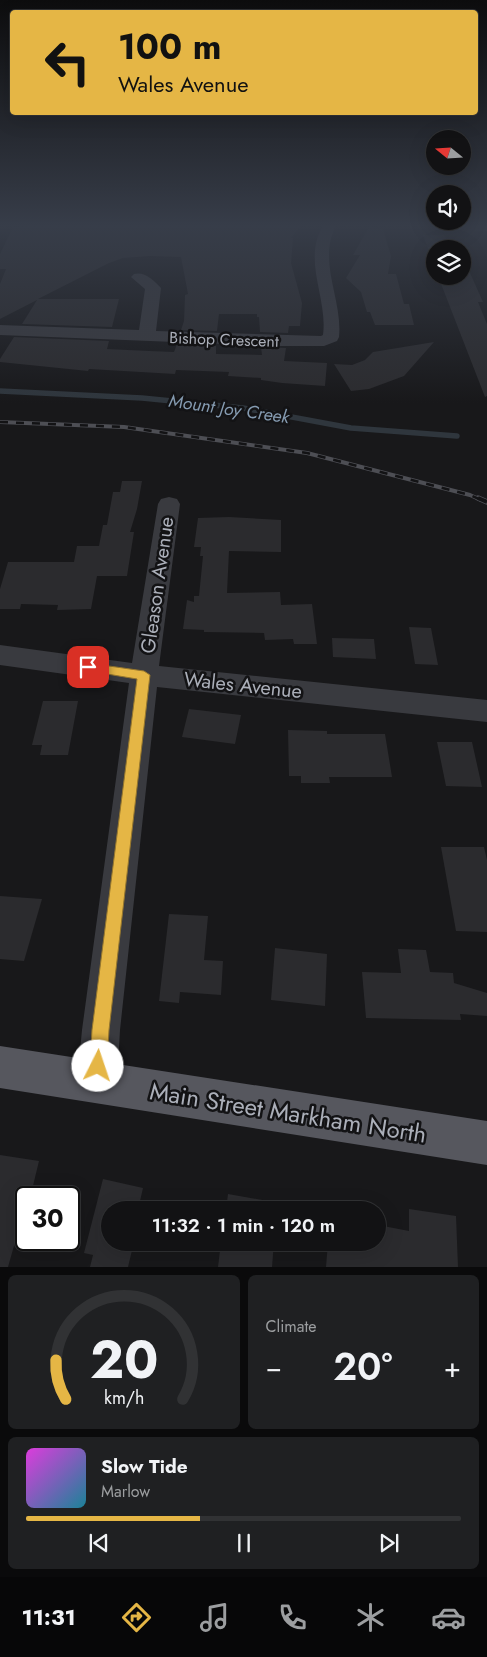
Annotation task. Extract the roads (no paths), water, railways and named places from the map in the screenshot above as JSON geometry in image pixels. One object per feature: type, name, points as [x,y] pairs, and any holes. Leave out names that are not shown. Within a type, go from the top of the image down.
[{"type":"main road","name":"Main Street Markham North","points":[[0,1067],[97,1084],[487,1143]]},
{"type":"street","points":[[147,337],[153,288],[149,285]]},
{"type":"street","name":"Bishop Crescent","points":[[0,330],[147,337],[324,341],[331,336],[334,320],[326,285]]},
{"type":"street","name":"Gleason Avenue","points":[[97,1084],[100,1030],[144,675],[169,504]]},
{"type":"street","name":"Wales Avenue","points":[[0,655],[144,675],[487,711]]},
{"type":"waterway","name":"Mount Joy Creek","points":[[0,391],[142,398],[243,408],[351,428],[457,436]]},
{"type":"railway","points":[[0,422],[124,427],[307,453],[470,495],[481,500]]},
{"type":"railway","points":[[478,498],[487,502]]}]
